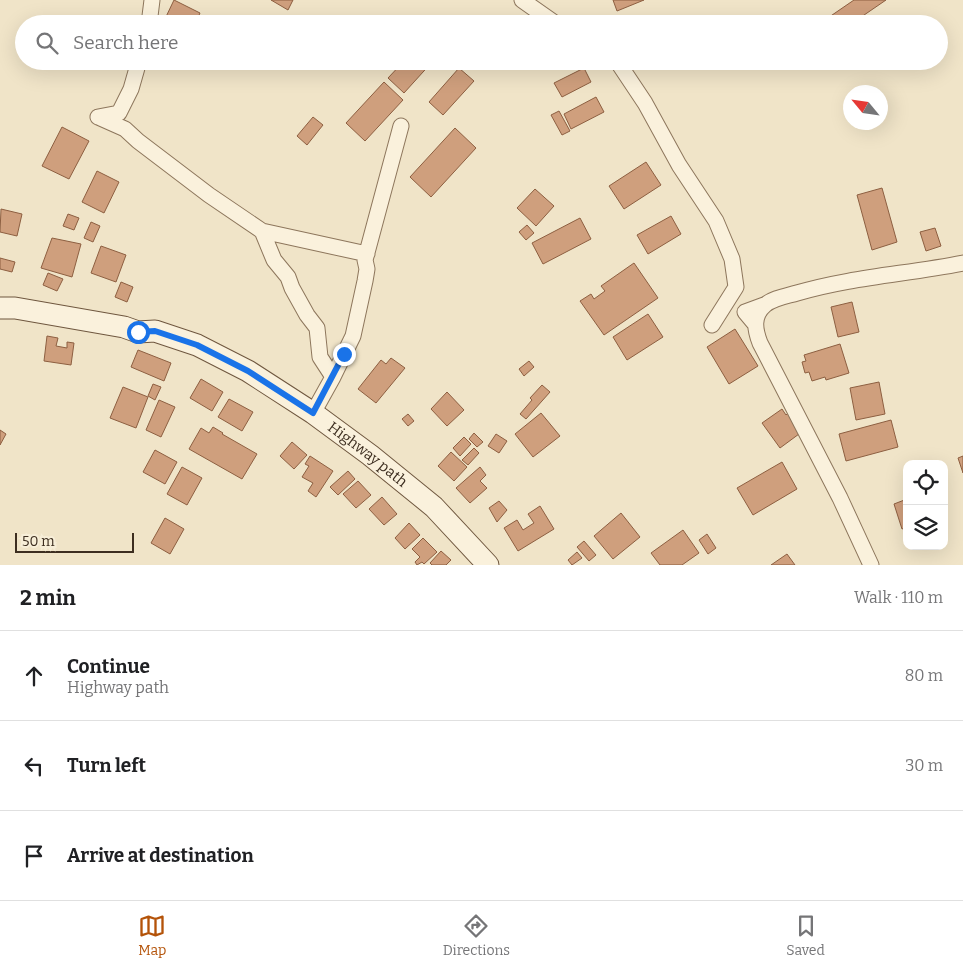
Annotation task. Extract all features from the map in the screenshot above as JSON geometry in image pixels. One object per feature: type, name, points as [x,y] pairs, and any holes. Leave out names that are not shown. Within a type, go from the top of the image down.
[{"type":"street","points":[[150,15],[152,0]]},
{"type":"street","points":[[522,0],[543,15]]},
{"type":"street","points":[[136,70],[131,89],[119,113],[98,117],[125,128],[138,141],[209,195],[262,231],[367,254]]},
{"type":"street","points":[[623,70],[645,104],[679,165],[716,221],[732,259],[736,287],[712,325]]},
{"type":"street","points":[[313,413],[353,336],[367,269],[365,260],[402,126]]},
{"type":"street","points":[[262,231],[274,260],[288,277],[307,315],[317,328],[320,357],[333,377]]},
{"type":"street","points":[[872,565],[840,498],[760,344],[755,331],[755,324],[745,312],[817,287],[880,275],[963,263]]},
{"type":"street","name":"Highway path","points":[[0,308],[16,308],[138,332],[155,331],[197,345],[248,371],[313,413],[434,506],[488,565]]},
{"type":"building","points":[[174,0],[200,13],[199,15],[167,15]]},
{"type":"building","points":[[271,0],[293,0],[288,10]]},
{"type":"building","points":[[613,0],[644,0],[617,11]]},
{"type":"building","points":[[854,0],[886,0],[864,15],[832,15]]},
{"type":"building","points":[[396,70],[425,70],[404,93],[388,78]]},
{"type":"building","points":[[457,70],[461,70],[474,81],[443,115],[429,102]]},
{"type":"building","points":[[580,70],[585,70],[591,82],[562,97],[554,83]]},
{"type":"building","points":[[384,82],[403,100],[365,141],[346,123]]},
{"type":"building","points":[[596,97],[604,112],[571,129],[564,114]]},
{"type":"building","points":[[559,111],[570,131],[562,135],[551,115]]},
{"type":"building","points":[[313,117],[323,125],[307,145],[297,136]]},
{"type":"building","points":[[62,127],[89,141],[69,179],[42,166]]},
{"type":"building","points":[[455,128],[476,148],[431,197],[410,177]]},
{"type":"building","points":[[646,162],[661,185],[624,209],[609,186]]},
{"type":"building","points":[[97,171],[119,182],[104,213],[82,202]]},
{"type":"building","points":[[882,188],[897,242],[872,250],[857,195]]},
{"type":"building","points":[[535,189],[554,206],[536,226],[517,208]]},
{"type":"building","points":[[1,209],[22,214],[17,236],[0,232]]},
{"type":"building","points":[[68,214],[79,218],[74,230],[63,226]]},
{"type":"building","points":[[671,216],[681,234],[648,254],[637,235]]},
{"type":"building","points":[[580,218],[591,239],[543,264],[532,243]]},
{"type":"building","points":[[91,222],[100,226],[93,242],[84,238]]},
{"type":"building","points":[[527,225],[534,233],[526,240],[519,232]]},
{"type":"building","points":[[935,228],[941,246],[926,251],[920,232]]},
{"type":"building","points":[[52,238],[81,244],[72,277],[41,268]]},
{"type":"building","points":[[101,246],[126,255],[116,282],[91,273]]},
{"type":"building","points":[[0,258],[15,262],[12,272],[0,269]]},
{"type":"building","points":[[634,263],[658,298],[604,335],[580,301],[591,294],[594,299],[605,291],[601,286]]},
{"type":"building","points":[[48,273],[63,279],[57,291],[43,285]]},
{"type":"building","points":[[121,282],[133,287],[127,302],[115,297]]},
{"type":"building","points":[[852,302],[859,332],[838,337],[831,307]]},
{"type":"building","points":[[648,314],[663,337],[627,360],[613,337]]},
{"type":"building","points":[[735,329],[758,366],[729,384],[707,347]]},
{"type":"building","points":[[47,336],[58,338],[56,346],[67,348],[67,342],[74,343],[71,365],[44,361]]},
{"type":"building","points":[[840,344],[849,373],[826,380],[825,377],[812,381],[809,372],[805,373],[802,362],[806,361],[804,355]]},
{"type":"building","points":[[138,350],[171,363],[164,381],[131,367]]},
{"type":"building","points":[[391,358],[405,368],[376,403],[358,389],[381,360],[386,364]]},
{"type":"building","points":[[529,361],[534,367],[524,376],[519,369]]},
{"type":"building","points":[[201,379],[223,392],[212,411],[190,398]]},
{"type":"building","points":[[879,382],[885,414],[856,420],[850,388]]},
{"type":"building","points":[[153,384],[161,387],[155,400],[148,396]]},
{"type":"building","points":[[542,385],[550,392],[526,419],[520,414],[532,400],[530,398]]},
{"type":"building","points":[[123,387],[148,397],[136,428],[110,418]]},
{"type":"building","points":[[447,392],[464,410],[447,426],[431,409]]},
{"type":"building","points":[[229,399],[253,412],[242,431],[218,417]]},
{"type":"building","points":[[159,400],[175,407],[161,437],[146,430]]},
{"type":"building","points":[[782,409],[786,415],[789,412],[798,425],[795,427],[799,434],[780,448],[762,423]]},
{"type":"building","points":[[541,413],[560,436],[533,457],[515,434]]},
{"type":"building","points":[[408,414],[414,421],[408,426],[402,419]]},
{"type":"building","points":[[891,420],[898,447],[846,461],[839,434]]},
{"type":"building","points":[[213,427],[257,454],[242,479],[189,449],[201,428],[209,433]]},
{"type":"building","points":[[0,430],[6,434],[0,445]]},
{"type":"building","points":[[474,433],[483,442],[477,447],[469,439]]},
{"type":"building","points":[[496,434],[507,441],[499,453],[488,446]]},
{"type":"building","points":[[464,437],[471,444],[460,456],[453,448]]},
{"type":"building","points":[[292,442],[307,455],[294,469],[280,456]]},
{"type":"building","points":[[474,448],[479,453],[468,465],[462,460]]},
{"type":"building","points":[[155,450],[177,462],[165,484],[143,472]]},
{"type":"building","points":[[451,452],[467,467],[454,481],[438,466]]},
{"type":"building","points":[[310,456],[333,471],[316,497],[308,491],[313,483],[302,477],[309,466],[305,464]]},
{"type":"building","points":[[963,456],[963,473],[958,458]]},
{"type":"building","points":[[782,462],[797,489],[753,515],[737,488]]},
{"type":"building","points":[[182,467],[202,478],[187,505],[167,494]]},
{"type":"building","points":[[480,467],[486,475],[480,481],[487,488],[470,503],[456,488]]},
{"type":"building","points":[[348,471],[355,479],[338,495],[330,487]]},
{"type":"building","points":[[358,481],[371,495],[356,508],[343,494]]},
{"type":"building","points":[[382,497],[397,514],[384,525],[369,509]]},
{"type":"building","points":[[499,501],[507,510],[497,522],[489,508]]},
{"type":"building","points":[[903,501],[902,529],[894,504]]},
{"type":"building","points":[[540,506],[554,529],[518,551],[504,528],[517,520],[523,530],[534,523],[528,514]]},
{"type":"building","points":[[621,513],[640,537],[613,559],[594,536]]},
{"type":"building","points":[[165,518],[184,529],[170,554],[151,543]]},
{"type":"building","points":[[409,523],[420,535],[405,549],[395,538]]},
{"type":"building","points":[[683,530],[699,553],[682,565],[660,565],[651,553]]},
{"type":"building","points":[[707,534],[716,548],[708,554],[699,540]]},
{"type":"building","points":[[423,538],[437,552],[424,564],[422,562],[417,565],[415,562],[420,557],[412,549]]},
{"type":"building","points":[[584,541],[596,555],[589,561],[577,547]]},
{"type":"building","points":[[441,551],[451,560],[446,565],[432,565],[430,563]]},
{"type":"building","points":[[577,552],[582,558],[572,565],[568,560]]},
{"type":"building","points":[[787,554],[795,565],[771,565]]},
{"type":"route","points":[[138,332],[155,331],[197,345],[248,371],[313,413],[344,354]]}]
